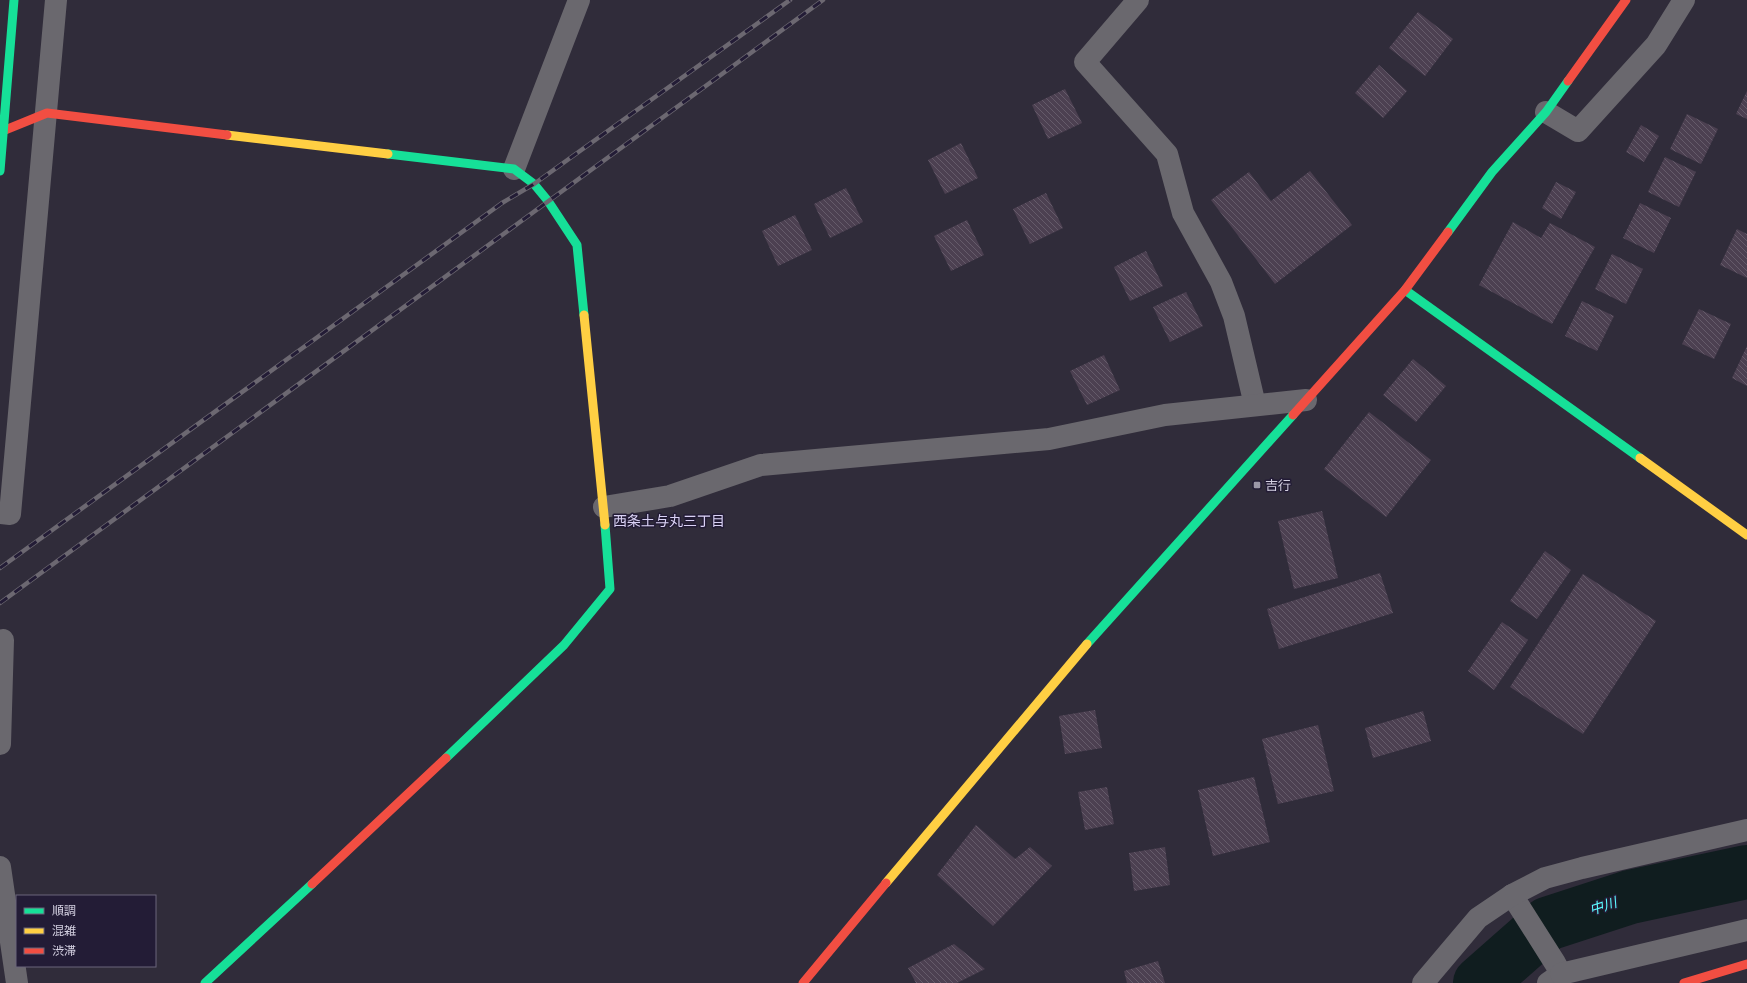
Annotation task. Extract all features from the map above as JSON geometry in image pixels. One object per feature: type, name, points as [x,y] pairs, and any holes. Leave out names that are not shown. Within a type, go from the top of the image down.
[{"type":"main road","points":[[0,171],[14,0]]},
{"type":"main road","points":[[803,983],[1083,648],[1405,290],[1492,172],[1546,112],[1626,0]]},
{"type":"main road","points":[[0,132],[47,113],[514,169],[534,184],[548,201],[577,245],[604,507],[610,589],[564,645],[501,707],[205,983]]},
{"type":"main road","points":[[1405,290],[1747,535]]},
{"type":"main road","points":[[1684,983],[1747,964]]},
{"type":"street","points":[[0,513],[10,514],[56,0]]},
{"type":"street","points":[[514,169],[579,0]]},
{"type":"street","points":[[1138,0],[1085,62],[1167,154],[1183,213],[1221,282],[1234,316],[1255,405]]},
{"type":"street","points":[[1546,112],[1578,131],[1656,45],[1684,0]]},
{"type":"street","points":[[604,507],[670,496],[761,465],[1049,439],[1165,415],[1306,400]]},
{"type":"street","points":[[0,744],[3,640]]},
{"type":"street","points":[[1423,983],[1478,918],[1515,899],[1545,878],[1747,830]]},
{"type":"street","points":[[0,867],[17,983]]},
{"type":"street","points":[[1515,899],[1555,973],[1747,930]]},
{"type":"building","points":[[1418,12],[1453,39],[1425,76],[1389,48]]},
{"type":"building","points":[[1379,65],[1407,91],[1383,118],[1355,93]]},
{"type":"building","points":[[1065,89],[1082,123],[1048,139],[1032,105]]},
{"type":"building","points":[[1747,91],[1747,119],[1736,114]]},
{"type":"building","points":[[1687,114],[1718,129],[1701,164],[1670,149]]},
{"type":"building","points":[[1641,125],[1659,136],[1644,162],[1626,152]]},
{"type":"building","points":[[961,143],[978,178],[945,194],[928,160]]},
{"type":"building","points":[[1665,157],[1696,172],[1679,207],[1648,192]]},
{"type":"building","points":[[1310,171],[1352,225],[1275,284],[1211,200],[1249,172],[1271,201]]},
{"type":"building","points":[[1556,182],[1576,192],[1561,219],[1542,208]]},
{"type":"building","points":[[846,188],[863,222],[830,238],[814,204]]},
{"type":"building","points":[[1046,193],[1063,228],[1030,244],[1013,209]]},
{"type":"building","points":[[1640,203],[1671,218],[1654,253],[1623,238]]},
{"type":"building","points":[[795,215],[812,250],[778,266],[762,231]]},
{"type":"building","points":[[967,220],[984,255],[951,271],[934,236]]},
{"type":"building","points":[[1513,222],[1541,238],[1550,223],[1595,247],[1552,324],[1479,285]]},
{"type":"building","points":[[1737,229],[1747,234],[1747,278],[1720,265]]},
{"type":"building","points":[[1146,251],[1163,286],[1130,301],[1114,267]]},
{"type":"building","points":[[1612,254],[1643,269],[1626,304],[1595,289]]},
{"type":"building","points":[[1186,292],[1203,326],[1170,342],[1153,307]]},
{"type":"building","points":[[1582,301],[1614,316],[1597,351],[1565,336]]},
{"type":"building","points":[[1699,309],[1731,324],[1714,359],[1682,344]]},
{"type":"building","points":[[1747,346],[1747,386],[1732,378]]},
{"type":"building","points":[[1104,355],[1120,390],[1087,405],[1070,371]]},
{"type":"building","points":[[1413,359],[1446,386],[1416,422],[1383,395]]},
{"type":"building","points":[[1369,412],[1431,460],[1386,517],[1324,469]]},
{"type":"building","points":[[1322,511],[1338,578],[1294,589],[1278,521]]},
{"type":"building","points":[[1545,551],[1571,570],[1537,619],[1510,601]]},
{"type":"building","points":[[1380,573],[1393,613],[1279,649],[1267,609]]},
{"type":"building","points":[[1583,574],[1656,621],[1583,734],[1510,687]]},
{"type":"building","points":[[1502,622],[1528,640],[1494,690],[1468,671]]},
{"type":"building","points":[[1095,710],[1102,748],[1065,754],[1059,716]]},
{"type":"building","points":[[1423,711],[1431,741],[1373,758],[1365,728]]},
{"type":"building","points":[[1318,725],[1334,791],[1278,804],[1262,739]]},
{"type":"building","points":[[1254,777],[1270,842],[1213,856],[1198,790]]},
{"type":"building","points":[[1107,787],[1114,824],[1085,830],[1078,792]]},
{"type":"building","points":[[976,825],[1015,859],[1030,847],[1052,866],[993,926],[937,875]]},
{"type":"building","points":[[1165,847],[1170,885],[1134,891],[1129,853]]},
{"type":"building","points":[[954,944],[985,969],[957,983],[916,983],[908,968]]},
{"type":"building","points":[[1158,961],[1165,983],[1127,983],[1124,971]]},
{"type":"waterway","name":"中川","points":[[1480,983],[1547,924],[1630,897],[1747,872]]},
{"type":"railway","points":[[0,568],[502,203],[534,184],[790,0]]},
{"type":"railway","points":[[0,603],[823,0]]},
{"type":"traffic: fast","points":[[0,171],[14,0]]},
{"type":"traffic: fast","points":[[1448,232],[1492,172],[1546,112],[1568,81]]},
{"type":"traffic: fast","points":[[388,154],[514,169],[534,184],[548,201],[577,245],[584,315]]},
{"type":"traffic: fast","points":[[1405,290],[1640,458]]},
{"type":"traffic: fast","points":[[1087,644],[1293,415]]},
{"type":"traffic: fast","points":[[446,758],[564,645],[610,589],[605,525]]},
{"type":"traffic: fast","points":[[205,983],[312,884]]},
{"type":"traffic: slow","points":[[227,135],[388,154]]},
{"type":"traffic: slow","points":[[584,315],[605,525]]},
{"type":"traffic: slow","points":[[1640,458],[1747,535]]},
{"type":"traffic: slow","points":[[886,883],[1087,644]]},
{"type":"traffic: jam","points":[[1568,81],[1626,0]]},
{"type":"traffic: jam","points":[[0,132],[47,113],[227,135]]},
{"type":"traffic: jam","points":[[1293,415],[1405,290],[1448,232]]},
{"type":"traffic: jam","points":[[312,884],[446,758]]},
{"type":"traffic: jam","points":[[803,983],[886,883]]},
{"type":"traffic: jam","points":[[1684,983],[1747,964]]},
{"type":"place","name":"吉行","points":[[1257,485]]},
{"type":"district","name":"西条土与丸三丁目","points":[[669,521]]}]
